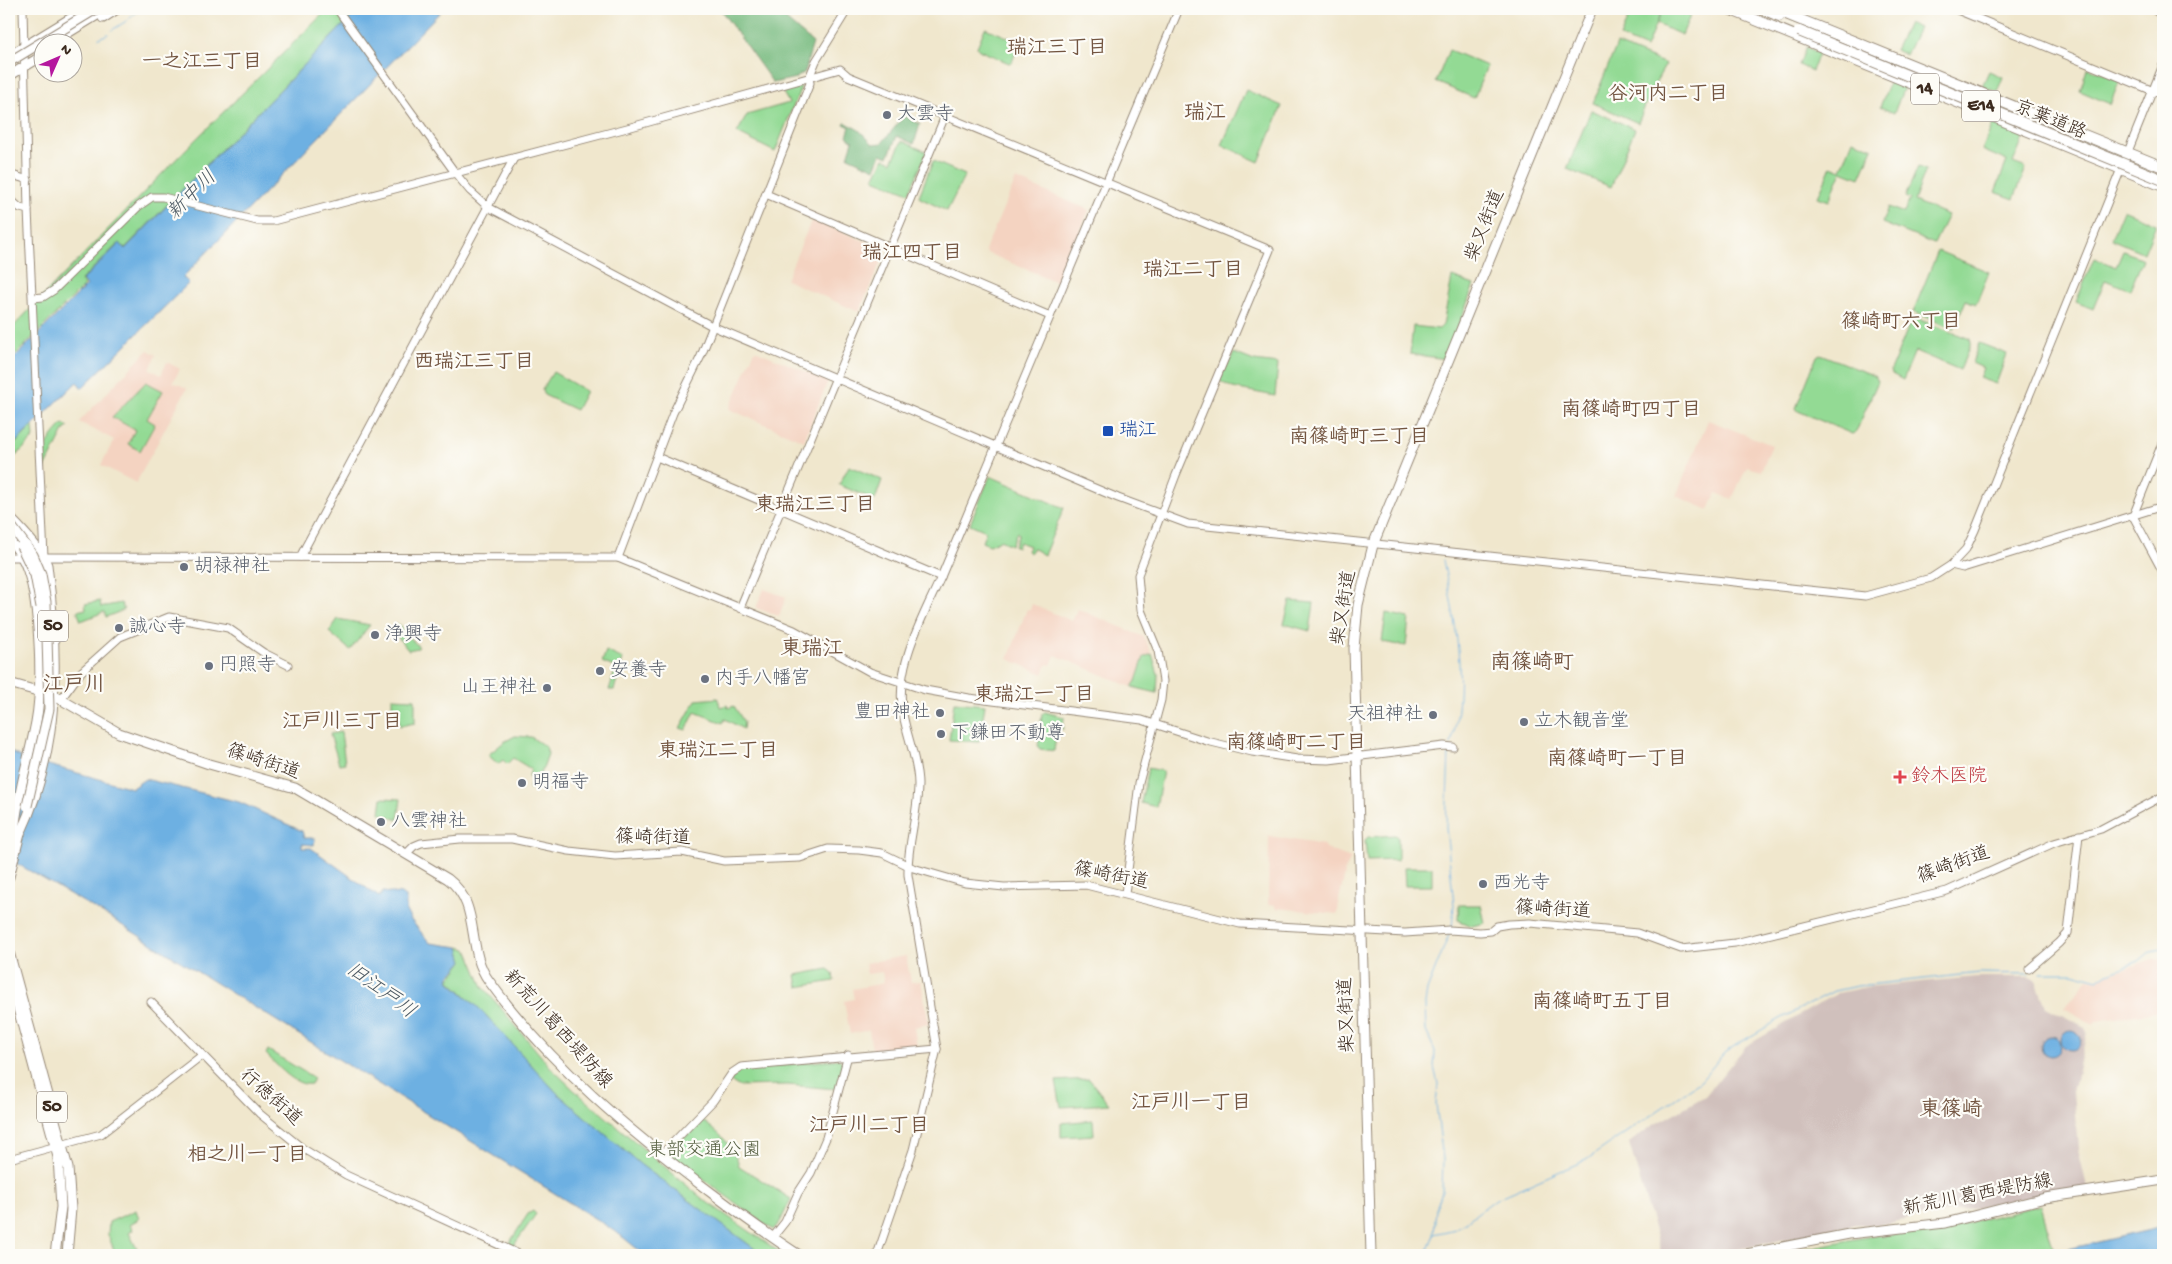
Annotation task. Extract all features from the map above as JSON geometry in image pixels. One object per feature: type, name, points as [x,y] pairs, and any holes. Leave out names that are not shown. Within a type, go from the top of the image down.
[{"type":"highway","name":"京葉道路","points":[[1729,9],[2163,186]]},
{"type":"highway","points":[[1746,9],[1800,29]]},
{"type":"highway","points":[[1762,9],[1800,29]]},
{"type":"highway","name":"京葉道路","points":[[1774,9],[2163,168]]},
{"type":"highway","name":"京葉道路","points":[[1800,29],[2163,173]]},
{"type":"highway","name":"京葉道路","points":[[1800,29],[2163,180]]},
{"type":"main road","points":[[9,56],[86,9]]},
{"type":"main road","points":[[9,62],[96,9]]},
{"type":"main road","points":[[69,32],[107,9]]},
{"type":"main road","points":[[80,32],[117,9]]},
{"type":"main road","name":"柴又街道","points":[[1371,1255],[1357,758],[1355,624],[1360,594],[1373,545],[1592,9]]},
{"type":"main road","points":[[9,70],[32,55]]},
{"type":"main road","points":[[9,76],[32,62]]},
{"type":"main road","name":"50","points":[[9,517],[36,560],[44,584],[49,709],[17,834],[9,877]]},
{"type":"main road","name":"50","points":[[9,854],[17,834],[30,812],[58,697],[47,565],[44,557],[13,524]]},
{"type":"main road","name":"50","points":[[9,532],[22,547],[33,568],[39,591],[42,624],[44,705],[24,805]]},
{"type":"main road","name":"50","points":[[9,538],[22,557],[29,573],[35,601],[40,691],[38,709],[16,807],[17,834]]},
{"type":"main road","points":[[35,601],[44,557]]},
{"type":"main road","points":[[9,683],[40,691]]},
{"type":"main road","name":"篠崎街道","points":[[40,691],[58,697],[120,733],[209,764],[295,788],[406,854]]},
{"type":"main road","name":"新荒川葛西堤防線","points":[[406,854],[448,879],[462,892],[470,911],[472,935],[484,971],[506,1002],[561,1066],[589,1093],[661,1155],[799,1255]]},
{"type":"main road","name":"50","points":[[10,955],[71,1192],[67,1255]]},
{"type":"main road","name":"50","points":[[9,975],[59,1146],[61,1207],[55,1255]]},
{"type":"main road","name":"新荒川葛西堤防線","points":[[1741,1255],[1849,1234],[1945,1223],[2045,1198],[2163,1180]]},
{"type":"street","points":[[23,9],[28,210],[44,557]]},
{"type":"street","points":[[337,9],[456,174],[470,191],[488,207],[712,326],[1161,515],[1188,524],[1215,528],[1855,596],[1872,596],[1931,578],[1952,565],[1969,543],[2163,65]]},
{"type":"street","points":[[618,558],[674,413],[701,356],[810,84],[809,78],[816,61],[848,9]]},
{"type":"street","points":[[877,1255],[913,1150],[937,1049],[907,865],[917,808],[918,782],[903,715],[901,683],[916,632],[941,577],[1179,9]]},
{"type":"street","points":[[1955,9],[2163,95]]},
{"type":"street","points":[[2153,9],[2163,16]]},
{"type":"street","points":[[33,298],[43,297],[58,287],[147,199],[163,197],[257,221],[280,220],[840,69],[848,76],[1270,250],[1138,575],[1141,610],[1158,651],[1163,672],[1163,691],[1139,782],[1125,894]]},
{"type":"street","points":[[740,608],[945,116]]},
{"type":"street","points":[[300,557],[514,158]]},
{"type":"street","points":[[9,174],[28,180]]},
{"type":"street","points":[[766,194],[1050,316]]},
{"type":"street","points":[[9,198],[20,208],[28,210]]},
{"type":"street","points":[[2163,441],[2133,516],[2163,572]]},
{"type":"street","points":[[657,457],[941,577]]},
{"type":"street","points":[[1952,565],[1963,568],[2163,506]]},
{"type":"street","points":[[9,557],[618,558],[794,630],[870,672],[901,683],[954,696],[1121,716],[1155,723],[1207,741],[1252,752],[1312,760],[1357,758],[1451,747]]},
{"type":"street","points":[[58,697],[120,637],[169,617],[228,628],[264,654],[288,665]]},
{"type":"street","name":"篠崎街道","points":[[406,854],[414,846],[421,843],[460,838],[510,839],[572,852],[641,856],[682,852],[724,861],[800,858],[828,849],[859,850],[882,853],[907,865],[965,883],[1004,887],[1061,884],[1086,885],[1240,924],[1405,933],[1451,930],[1480,932],[1491,931],[1497,926],[1508,924],[1530,923],[1637,933],[1681,949],[1735,943],[1946,891],[2054,843],[2101,829],[2163,796]]},
{"type":"street","points":[[2030,969],[2060,943],[2068,933],[2079,835]]},
{"type":"street","name":"行徳街道","points":[[151,1002],[201,1056],[260,1114],[293,1141],[326,1163],[521,1255]]},
{"type":"street","points":[[661,1155],[713,1101],[738,1068],[751,1065],[937,1049]]},
{"type":"street","points":[[9,1159],[102,1134],[201,1056]]},
{"type":"street","points":[[773,1237],[785,1222],[798,1194],[811,1173],[826,1138],[848,1056]]},
{"type":"shaded area","points":[[1016,179],[1089,210],[1059,283],[987,253],[985,250]]},
{"type":"shaded area","points":[[812,219],[886,250],[859,312],[786,280]]},
{"type":"shaded area","points":[[148,350],[156,355],[150,369],[161,375],[167,362],[180,369],[173,382],[187,388],[136,483],[101,465],[114,440],[79,422]]},
{"type":"shaded area","points":[[755,350],[828,381],[804,441],[729,409]]},
{"type":"shaded area","points":[[1708,420],[1772,445],[1761,471],[1747,467],[1732,499],[1716,493],[1709,510],[1676,496]]},
{"type":"shaded area","points":[[764,589],[786,597],[779,616],[756,608]]},
{"type":"shaded area","points":[[1032,604],[1072,621],[1078,609],[1144,637],[1152,654],[1144,657],[1136,682],[1132,687],[1055,655],[1051,665],[1047,664],[1043,674],[1008,659],[1027,609],[1030,610]]},
{"type":"shaded area","points":[[1269,836],[1324,845],[1324,848],[1351,858],[1344,873],[1338,914],[1276,908],[1276,905],[1268,904]]},
{"type":"shaded area","points":[[906,956],[911,982],[921,981],[929,1024],[914,1027],[917,1047],[872,1050],[869,1030],[850,1034],[844,1001],[854,999],[852,989],[884,983],[882,972],[867,974],[865,963]]},
{"type":"shaded area","points":[[2153,959],[2163,960],[2163,1011],[2096,1021],[2093,1024],[2064,1008],[2088,979],[2098,981],[2108,974]]},
{"type":"shaded area","points":[[1977,977],[2028,977],[2036,980],[2046,1007],[2085,1027],[2087,1032],[2073,1092],[2078,1149],[2087,1187],[1877,1225],[1856,1224],[1712,1255],[1662,1255],[1629,1143],[1652,1126],[1705,1096],[1746,1046],[1838,993],[1866,987]]},
{"type":"green space","points":[[328,9],[359,9],[125,248],[119,243],[81,280],[85,285],[9,361],[9,331],[188,147]]},
{"type":"green space","points":[[720,9],[789,9],[786,20],[813,43],[804,73],[796,78],[773,83]]},
{"type":"green space","points":[[1632,9],[1662,9],[1646,48],[1620,37]]},
{"type":"green space","points":[[1663,9],[1693,9],[1682,35],[1656,24]]},
{"type":"green space","points":[[1908,23],[1919,28],[1906,55],[1895,50]]},
{"type":"green space","points":[[985,28],[1020,42],[1012,62],[1009,63],[979,50],[977,47]]},
{"type":"green space","points":[[1617,44],[1666,64],[1653,87],[1638,123],[1593,103]]},
{"type":"green space","points":[[1806,47],[1819,53],[1812,71],[1799,65]]},
{"type":"green space","points":[[1449,50],[1487,66],[1474,98],[1436,82]]},
{"type":"green space","points":[[2089,68],[2120,80],[2110,104],[2080,91]]},
{"type":"green space","points":[[1989,71],[2003,77],[1997,92],[1982,86]]},
{"type":"green space","points":[[1890,81],[1904,87],[1894,113],[1880,107]]},
{"type":"green space","points":[[801,87],[775,152],[737,133],[747,115],[789,103],[782,91]]},
{"type":"green space","points":[[1246,90],[1282,106],[1259,162],[1222,145]]},
{"type":"green space","points":[[1591,110],[1635,129],[1611,187],[1567,169]]},
{"type":"green space","points":[[904,116],[920,124],[914,144],[897,136],[888,157],[881,154],[875,169],[848,157],[853,141],[847,136],[850,127],[844,124],[845,122],[859,130],[873,144],[882,143]]},
{"type":"green space","points":[[1993,123],[2024,136],[2013,163],[2026,168],[2014,199],[1995,192],[2007,161],[1982,150]]},
{"type":"green space","points":[[1853,140],[1873,148],[1860,178],[1842,171],[1829,201],[1818,197],[1831,166],[1841,170]]},
{"type":"green space","points":[[902,141],[927,152],[909,193],[874,179],[884,158],[892,162]]},
{"type":"green space","points":[[933,161],[965,175],[947,211],[919,196]]},
{"type":"green space","points":[[1918,167],[1926,170],[1914,201],[1948,215],[1934,244],[1882,223],[1888,207],[1904,213],[1910,199],[1905,197]]},
{"type":"green space","points":[[2123,210],[2156,224],[2144,253],[2111,239]]},
{"type":"green space","points":[[1938,251],[1989,272],[1976,304],[1966,300],[1954,329],[1913,312]]},
{"type":"green space","points":[[2123,251],[2143,259],[2130,290],[2105,280],[2093,309],[2076,302],[2094,258],[2116,267]]},
{"type":"green space","points":[[1452,277],[1474,285],[1446,359],[1410,354],[1413,326],[1439,329],[1443,325]]},
{"type":"green space","points":[[1915,318],[1970,339],[1971,343],[1960,370],[1915,351],[1903,380],[1892,374],[1891,370],[1911,320]]},
{"type":"green space","points":[[1979,343],[2007,354],[1996,384],[1979,378],[1983,368],[1972,363]]},
{"type":"green space","points":[[1234,353],[1254,361],[1278,364],[1275,396],[1233,388],[1221,382],[1219,379]]},
{"type":"green space","points":[[1820,354],[1875,376],[1878,381],[1856,432],[1852,434],[1798,411],[1796,408],[1817,356]]},
{"type":"green space","points":[[553,372],[586,391],[576,410],[544,395],[542,390]]},
{"type":"green space","points":[[146,382],[163,391],[147,419],[155,424],[140,451],[128,444],[135,430],[112,417]]},
{"type":"green space","points":[[63,424],[69,427],[65,429],[44,470],[45,450],[54,434]]},
{"type":"green space","points":[[33,426],[34,438],[9,463],[9,450]]},
{"type":"green space","points":[[849,466],[882,480],[875,500],[839,485]]},
{"type":"green space","points":[[990,476],[1064,508],[1044,555],[1032,548],[1030,553],[1027,551],[1029,546],[1019,542],[1017,548],[1014,546],[1019,534],[1017,532],[1011,545],[1000,540],[989,545],[982,542],[986,531],[970,524]]},
{"type":"green space","points":[[100,601],[101,607],[121,603],[124,610],[106,617],[104,612],[81,621],[77,611],[86,609],[85,604]]},
{"type":"green space","points":[[1290,601],[1314,603],[1310,631],[1284,624]]},
{"type":"green space","points":[[1386,613],[1409,618],[1406,646],[1382,642]]},
{"type":"green space","points":[[338,619],[370,625],[350,650],[329,632]]},
{"type":"green space","points":[[396,623],[418,648],[408,650],[392,630]]},
{"type":"green space","points":[[606,651],[623,659],[614,690],[609,690],[616,668],[602,662]]},
{"type":"green space","points":[[1152,654],[1158,674],[1157,693],[1132,687],[1144,657]]},
{"type":"green space","points":[[392,698],[415,699],[415,723],[400,726],[397,710],[392,710]]},
{"type":"green space","points":[[718,698],[720,707],[727,705],[728,708],[734,706],[744,722],[743,729],[725,719],[723,723],[695,712],[686,730],[680,728],[696,700]]},
{"type":"green space","points":[[954,702],[985,705],[979,742],[949,740]]},
{"type":"green space","points":[[1045,712],[1064,717],[1063,729],[1057,729],[1054,751],[1038,747],[1042,714]]},
{"type":"green space","points":[[341,732],[345,763],[339,764],[330,734]]},
{"type":"green space","points":[[515,736],[531,737],[546,747],[548,754],[535,790],[529,788],[533,778],[529,776],[531,769],[513,758],[507,764],[503,760],[498,764],[488,755]]},
{"type":"green space","points":[[1148,768],[1163,771],[1156,807],[1141,803]]},
{"type":"green space","points":[[382,798],[401,799],[398,820],[380,813]]},
{"type":"green space","points":[[1395,835],[1398,838],[1398,860],[1367,861],[1365,840],[1368,837]]},
{"type":"green space","points":[[1404,867],[1432,867],[1432,886],[1405,886]]},
{"type":"green space","points":[[1459,905],[1481,905],[1485,923],[1472,926],[1458,920]]},
{"type":"green space","points":[[459,947],[467,949],[483,987],[552,1069],[574,1090],[704,1200],[784,1255],[763,1255],[641,1165],[557,1093],[481,1010],[449,980],[463,961]]},
{"type":"green space","points":[[828,969],[833,973],[834,981],[798,987],[796,975]]},
{"type":"green space","points":[[268,1050],[314,1078],[311,1084],[299,1082],[286,1074],[266,1054]]},
{"type":"green space","points":[[839,1059],[843,1063],[836,1089],[787,1085],[738,1086],[730,1081],[740,1070]]},
{"type":"green space","points":[[1089,1079],[1109,1104],[1061,1107],[1056,1081]]},
{"type":"green space","name":"東部交通公園","points":[[702,1120],[730,1146],[739,1166],[791,1199],[780,1222],[773,1230],[668,1154]]},
{"type":"green space","points":[[1093,1120],[1094,1135],[1061,1137],[1061,1123]]},
{"type":"green space","points":[[2041,1205],[2054,1251],[2038,1255],[1769,1255],[1866,1237],[1941,1229]]},
{"type":"green space","points":[[136,1210],[139,1219],[130,1224],[133,1230],[129,1233],[140,1255],[116,1255],[108,1235],[109,1222]]},
{"type":"green space","points":[[533,1211],[536,1214],[512,1248],[508,1245],[528,1214]]},
{"type":"water","name":"新中川","points":[[359,9],[443,9],[183,277],[189,283],[82,388],[77,382],[9,449],[9,363],[87,285],[82,280],[120,243],[125,249]]},
{"type":"water","name":"旧江戸川","points":[[9,751],[23,758],[132,788],[145,779],[239,802],[302,831],[304,838],[315,838],[314,845],[302,844],[302,848],[311,848],[379,897],[383,892],[401,894],[406,898],[406,911],[411,920],[430,943],[459,947],[463,961],[450,976],[449,981],[481,1010],[557,1093],[641,1165],[763,1255],[645,1255],[615,1231],[511,1166],[104,914],[9,859]]},
{"type":"water","points":[[2071,1030],[2078,1033],[2081,1040],[2078,1047],[2071,1050],[2064,1047],[2061,1040],[2064,1033]]},
{"type":"water","points":[[2051,1036],[2058,1039],[2061,1046],[2058,1053],[2051,1056],[2044,1053],[2041,1046],[2044,1039]]},
{"type":"water","points":[[2163,1227],[2163,1255],[2042,1255]]},
{"type":"waterway","points":[[130,18],[141,9]]},
{"type":"waterway","points":[[112,30],[128,20]]},
{"type":"waterway","points":[[99,38],[108,34]]},
{"type":"waterway","points":[[1443,560],[1456,629],[1460,675],[1459,698],[1451,744]]},
{"type":"waterway","points":[[1449,751],[1446,827],[1454,905],[1452,928]]},
{"type":"waterway","points":[[1434,1234],[1436,1208],[1442,1192],[1443,1159],[1436,1104],[1438,1084],[1434,1067],[1435,1051],[1426,1031],[1425,1004],[1427,990],[1450,932]]},
{"type":"waterway","points":[[2040,973],[2073,973],[2098,980],[2108,973],[2139,961],[2151,951],[2163,949]]},
{"type":"waterway","points":[[1426,1255],[1434,1234],[1456,1229],[1496,1199],[1586,1160],[1701,1081],[1724,1053],[1780,1019],[1834,991],[1857,986],[1980,973],[2029,974]]},
{"type":"place","name":"大雲寺","points":[[887,115]]},
{"type":"place","name":"瑞江","points":[[1108,431]]},
{"type":"place","name":"胡禄神社","points":[[184,567]]},
{"type":"place","name":"誠心寺","points":[[119,628]]},
{"type":"place","name":"浄興寺","points":[[375,635]]},
{"type":"place","name":"円照寺","points":[[209,666]]},
{"type":"place","name":"安養寺","points":[[600,671]]},
{"type":"place","name":"内手八幡宮","points":[[705,679]]},
{"type":"place","name":"山王神社","points":[[547,688]]},
{"type":"place","name":"豊田神社","points":[[940,713]]},
{"type":"place","name":"天祖神社","points":[[1433,715]]},
{"type":"place","name":"立木観音堂","points":[[1524,722]]},
{"type":"place","name":"下鎌田不動尊","points":[[941,734]]},
{"type":"place","name":"鈴木医院","points":[[1900,777]]},
{"type":"place","name":"明福寺","points":[[522,783]]},
{"type":"place","name":"八雲神社","points":[[381,822]]},
{"type":"place","name":"西光寺","points":[[1483,884]]},
{"type":"district","name":"瑞江三丁目","points":[[1057,49]]},
{"type":"district","name":"一之江三丁目","points":[[202,63]]},
{"type":"district","name":"谷河内二丁目","points":[[1668,95]]},
{"type":"district","name":"瑞江","points":[[1205,114]]},
{"type":"district","name":"瑞江四丁目","points":[[912,254]]},
{"type":"district","name":"瑞江二丁目","points":[[1193,271]]},
{"type":"district","name":"篠崎町六丁目","points":[[1901,323]]},
{"type":"district","name":"西瑞江三丁目","points":[[474,363]]},
{"type":"district","name":"南篠崎町四丁目","points":[[1631,411]]},
{"type":"district","name":"南篠崎町三丁目","points":[[1359,438]]},
{"type":"district","name":"東瑞江三丁目","points":[[815,506]]},
{"type":"district","name":"東瑞江","points":[[812,650]]},
{"type":"district","name":"南篠崎町","points":[[1532,664]]},
{"type":"district","name":"江戸川","points":[[74,686]]},
{"type":"district","name":"東瑞江一丁目","points":[[1034,696]]},
{"type":"district","name":"江戸川三丁目","points":[[342,723]]},
{"type":"district","name":"南篠崎町二丁目","points":[[1296,744]]},
{"type":"district","name":"東瑞江二丁目","points":[[718,752]]},
{"type":"district","name":"南篠崎町一丁目","points":[[1617,760]]},
{"type":"district","name":"南篠崎町五丁目","points":[[1602,1003]]},
{"type":"district","name":"江戸川一丁目","points":[[1191,1104]]},
{"type":"district","name":"東篠崎","points":[[1951,1111]]},
{"type":"district","name":"江戸川二丁目","points":[[869,1127]]},
{"type":"district","name":"相之川一丁目","points":[[247,1156]]}]
